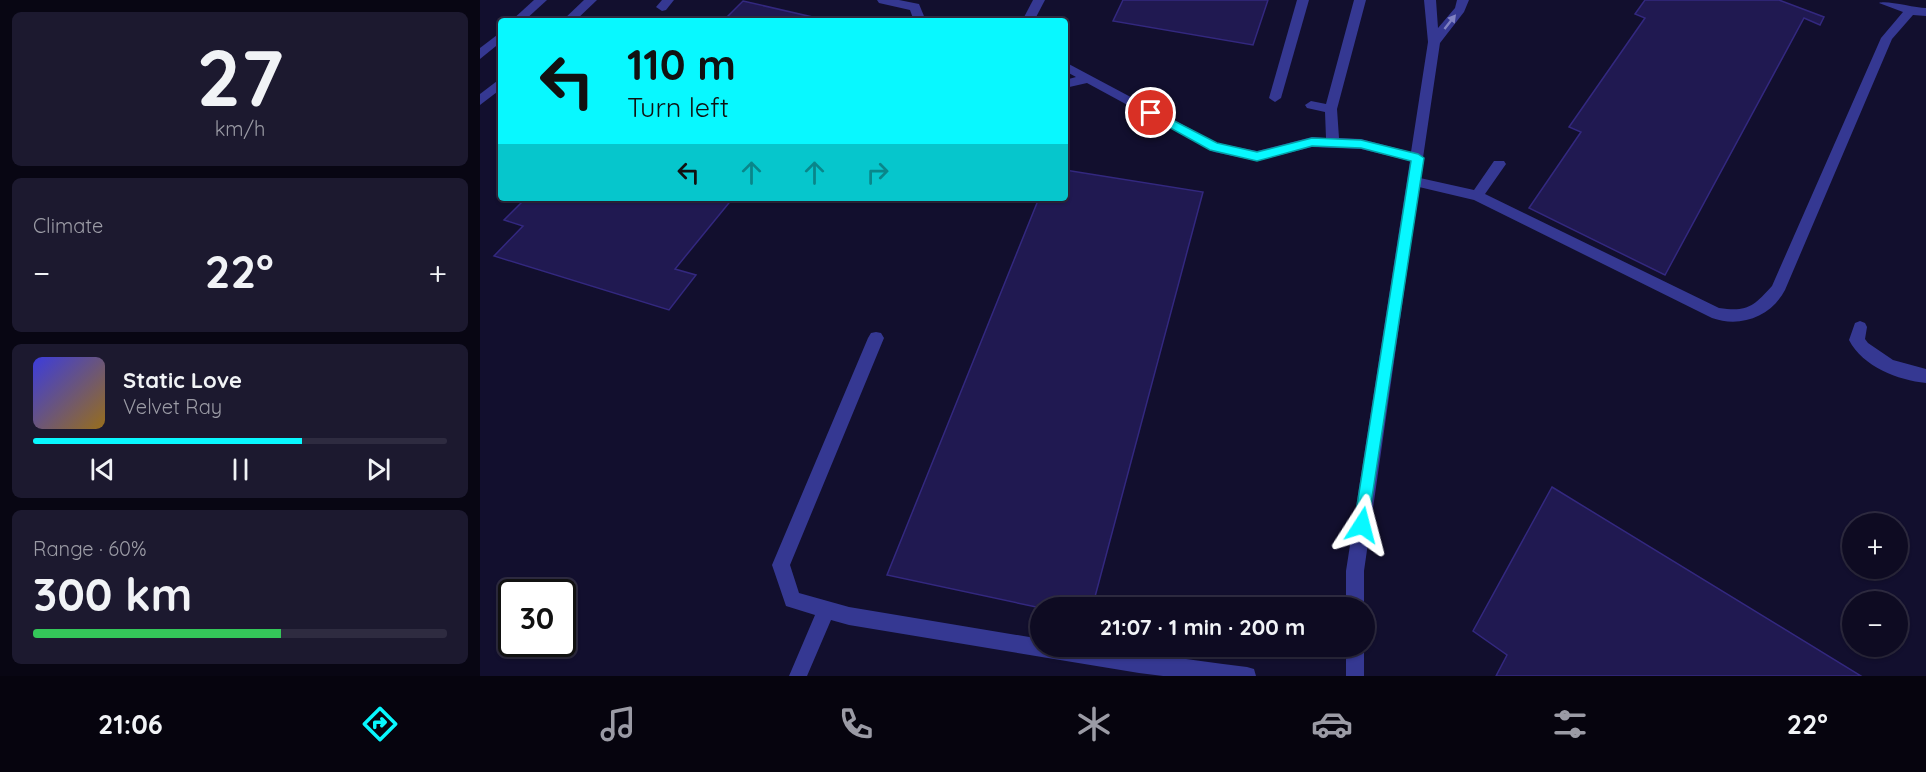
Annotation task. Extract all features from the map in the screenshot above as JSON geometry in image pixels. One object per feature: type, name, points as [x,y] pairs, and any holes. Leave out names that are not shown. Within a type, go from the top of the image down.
[{"type":"street","points":[[520,18],[540,0]]},
{"type":"street","points":[[571,18],[591,0]]},
{"type":"street","points":[[883,0],[915,7],[919,18]]},
{"type":"street","points":[[1030,18],[1039,0]]},
{"type":"street","points":[[1275,98],[1303,0]]},
{"type":"street","points":[[1333,143],[1330,124],[1331,109],[1360,0]]},
{"type":"street","points":[[1355,597],[1355,571],[1434,42],[1430,0]]},
{"type":"street","points":[[1434,42],[1460,9],[1463,0]]},
{"type":"street","points":[[1885,3],[1910,11],[1926,12]]},
{"type":"street","points":[[1414,181],[1477,196],[1717,314],[1743,318],[1763,306],[1778,290],[1887,38],[1910,11]]},
{"type":"street","points":[[480,55],[498,39]]},
{"type":"street","points":[[1068,68],[1214,147],[1257,156],[1312,142],[1361,144],[1418,158]]},
{"type":"street","points":[[1068,83],[1089,79]]},
{"type":"street","points":[[480,101],[498,85]]},
{"type":"street","points":[[1311,105],[1331,109]]},
{"type":"street","points":[[1477,196],[1499,164]]},
{"type":"street","points":[[1860,327],[1857,340],[1862,349],[1912,375],[1926,376]]},
{"type":"street","points":[[876,338],[781,565],[792,600],[849,616],[1138,664],[1240,676]]},
{"type":"street","points":[[798,676],[826,610]]},
{"type":"street","points":[[1355,657],[1355,676]]},
{"type":"building","points":[[1123,0],[1268,0],[1253,45],[1113,21]]},
{"type":"building","points":[[1645,0],[1779,0],[1824,17],[1820,25],[1804,18],[1665,275],[1529,208],[1581,132],[1569,127],[1645,18],[1635,14]]},
{"type":"building","points":[[743,1],[817,18],[726,18]]},
{"type":"building","points":[[1068,170],[1203,192],[1095,597],[1030,597],[1030,606],[887,575],[1038,201],[1068,201]]},
{"type":"building","points":[[523,201],[731,201],[675,269],[696,275],[669,310],[494,256],[523,226],[504,220]]},
{"type":"building","points":[[1552,487],[1861,676],[1496,676],[1507,655],[1473,631]]},
{"type":"route","points":[[1151,113],[1214,147],[1257,156],[1312,142],[1361,144],[1418,158],[1362,525]]}]
